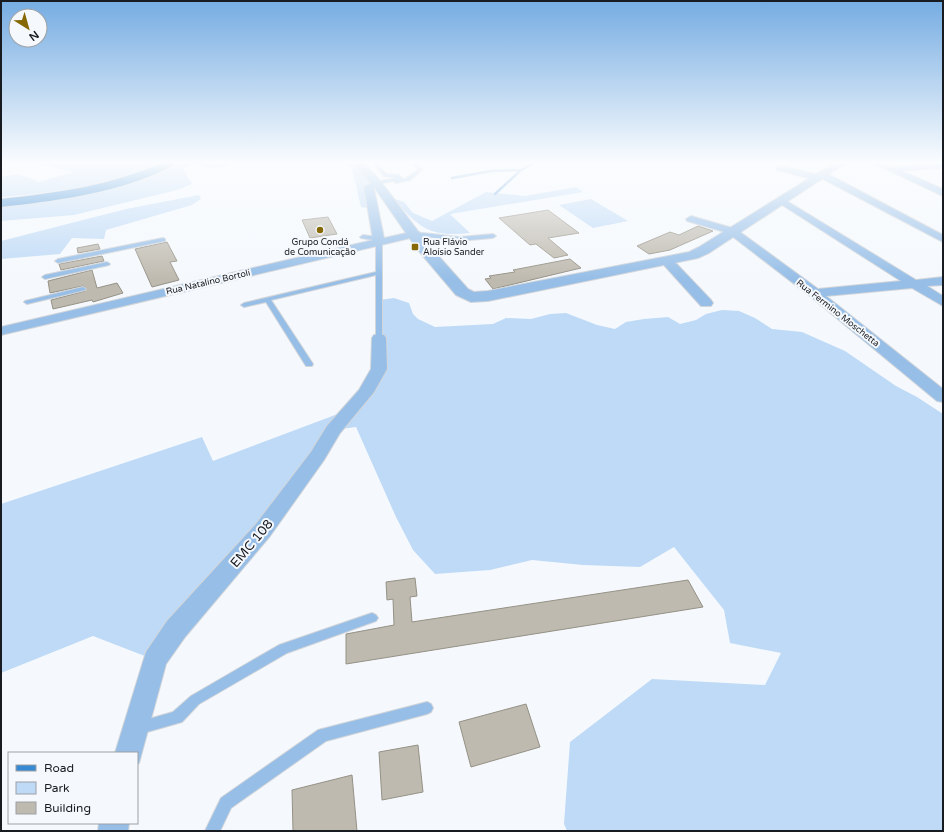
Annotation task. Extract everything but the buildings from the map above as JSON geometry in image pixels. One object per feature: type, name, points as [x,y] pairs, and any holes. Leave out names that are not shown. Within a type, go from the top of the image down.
[{"type":"street","points":[[372,202],[379,241]]},
{"type":"street","points":[[391,202],[415,234],[422,246],[462,292],[471,297],[518,291],[693,255],[704,250],[781,202]]},
{"type":"street","points":[[783,202],[943,302]]},
{"type":"street","points":[[871,202],[943,239]]},
{"type":"street","points":[[691,219],[732,231]]},
{"type":"street","name":"Rua Fermino Moschetta","points":[[732,231],[815,293],[943,397]]},
{"type":"street","name":"Rua Natalino Bortoli","points":[[1,331],[91,308],[415,234]]},
{"type":"street","points":[[667,261],[706,303]]},
{"type":"street","points":[[815,293],[943,281]]},
{"type":"street","name":"EMC 108","points":[[129,752],[155,660],[176,628],[263,530],[318,456],[333,430],[366,392],[379,368],[379,338]]},
{"type":"lane","points":[[415,234],[459,239],[493,236]]},
{"type":"lane","points":[[363,237],[379,241],[379,338]]},
{"type":"lane","points":[[58,261],[163,240]]},
{"type":"lane","points":[[45,277],[107,264]]},
{"type":"lane","points":[[244,306],[379,273]]},
{"type":"lane","points":[[27,302],[83,289]]},
{"type":"lane","points":[[268,300],[309,364]]},
{"type":"lane","points":[[135,729],[177,717],[195,700],[283,649],[372,618]]},
{"type":"lane","points":[[212,831],[226,803],[323,735],[427,708]]},
{"type":"green space","points":[[30,202],[128,202],[74,215],[1,221],[1,206]]},
{"type":"green space","points":[[163,202],[197,202],[192,205],[106,230],[104,239],[72,238],[60,254],[1,259],[1,241],[126,209]]},
{"type":"green space","points":[[360,202],[373,202],[374,209],[361,207]]},
{"type":"green space","points":[[396,202],[404,202],[413,213],[432,221],[468,202],[524,202],[450,214],[470,233],[443,234],[434,232],[417,223]]},
{"type":"green space","points":[[576,202],[596,202],[628,221],[593,228],[559,205]]},
{"type":"green space","points":[[394,298],[409,303],[413,314],[418,319],[435,327],[493,324],[506,318],[531,319],[550,314],[566,313],[597,325],[615,329],[626,322],[644,319],[668,317],[680,324],[696,320],[706,314],[722,310],[739,311],[755,318],[772,329],[802,332],[845,351],[896,386],[917,397],[943,414],[943,831],[567,831],[564,824],[570,742],[652,679],[765,685],[781,653],[730,643],[724,610],[674,547],[640,567],[583,565],[532,560],[490,570],[435,574],[413,550],[396,517],[356,427],[333,430],[155,660],[93,636],[1,673],[1,504],[202,437],[213,461],[351,409],[379,369],[379,300]]},
{"type":"place","name":"Grupo Condá de Comunicação","points":[[320,230]]},
{"type":"place","name":"Rua Flávio Aloísio Sander","points":[[415,247]]}]
